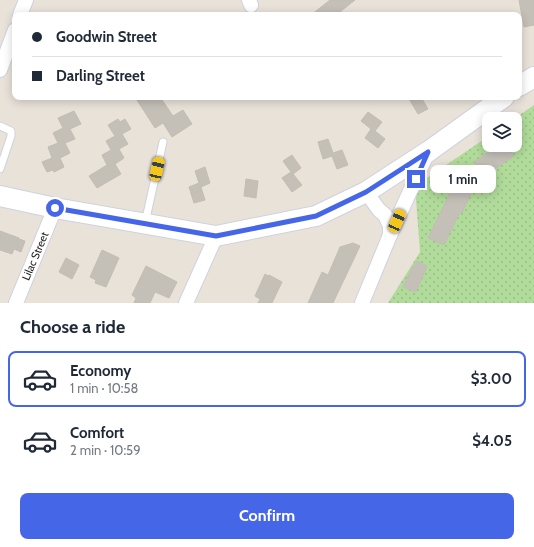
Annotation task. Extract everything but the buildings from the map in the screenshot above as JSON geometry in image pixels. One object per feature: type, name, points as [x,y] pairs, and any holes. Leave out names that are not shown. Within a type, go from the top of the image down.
[{"type":"main road","points":[[522,84],[534,77]]},
{"type":"main road","points":[[0,196],[55,208],[216,236],[316,216],[366,192],[428,152],[500,100]]},
{"type":"street","points":[[21,12],[26,0]]},
{"type":"street","points":[[0,70],[12,38]]},
{"type":"street","points":[[362,303],[390,235],[428,152]]},
{"type":"street","points":[[366,192],[379,210],[385,215],[390,226],[390,235]]},
{"type":"street","name":"Lilac Street","points":[[16,303],[55,208]]},
{"type":"street","points":[[186,303],[216,236]]},
{"type":"lane","points":[[0,126],[11,131],[0,169]]},
{"type":"lane","points":[[144,224],[163,142]]},
{"type":"green space","points":[[534,105],[534,303],[388,303],[420,252],[415,186],[482,141],[482,152],[522,152],[522,113]]},
{"type":"route","points":[[55,208],[216,236],[316,216],[366,192],[428,152],[416,179]]}]
